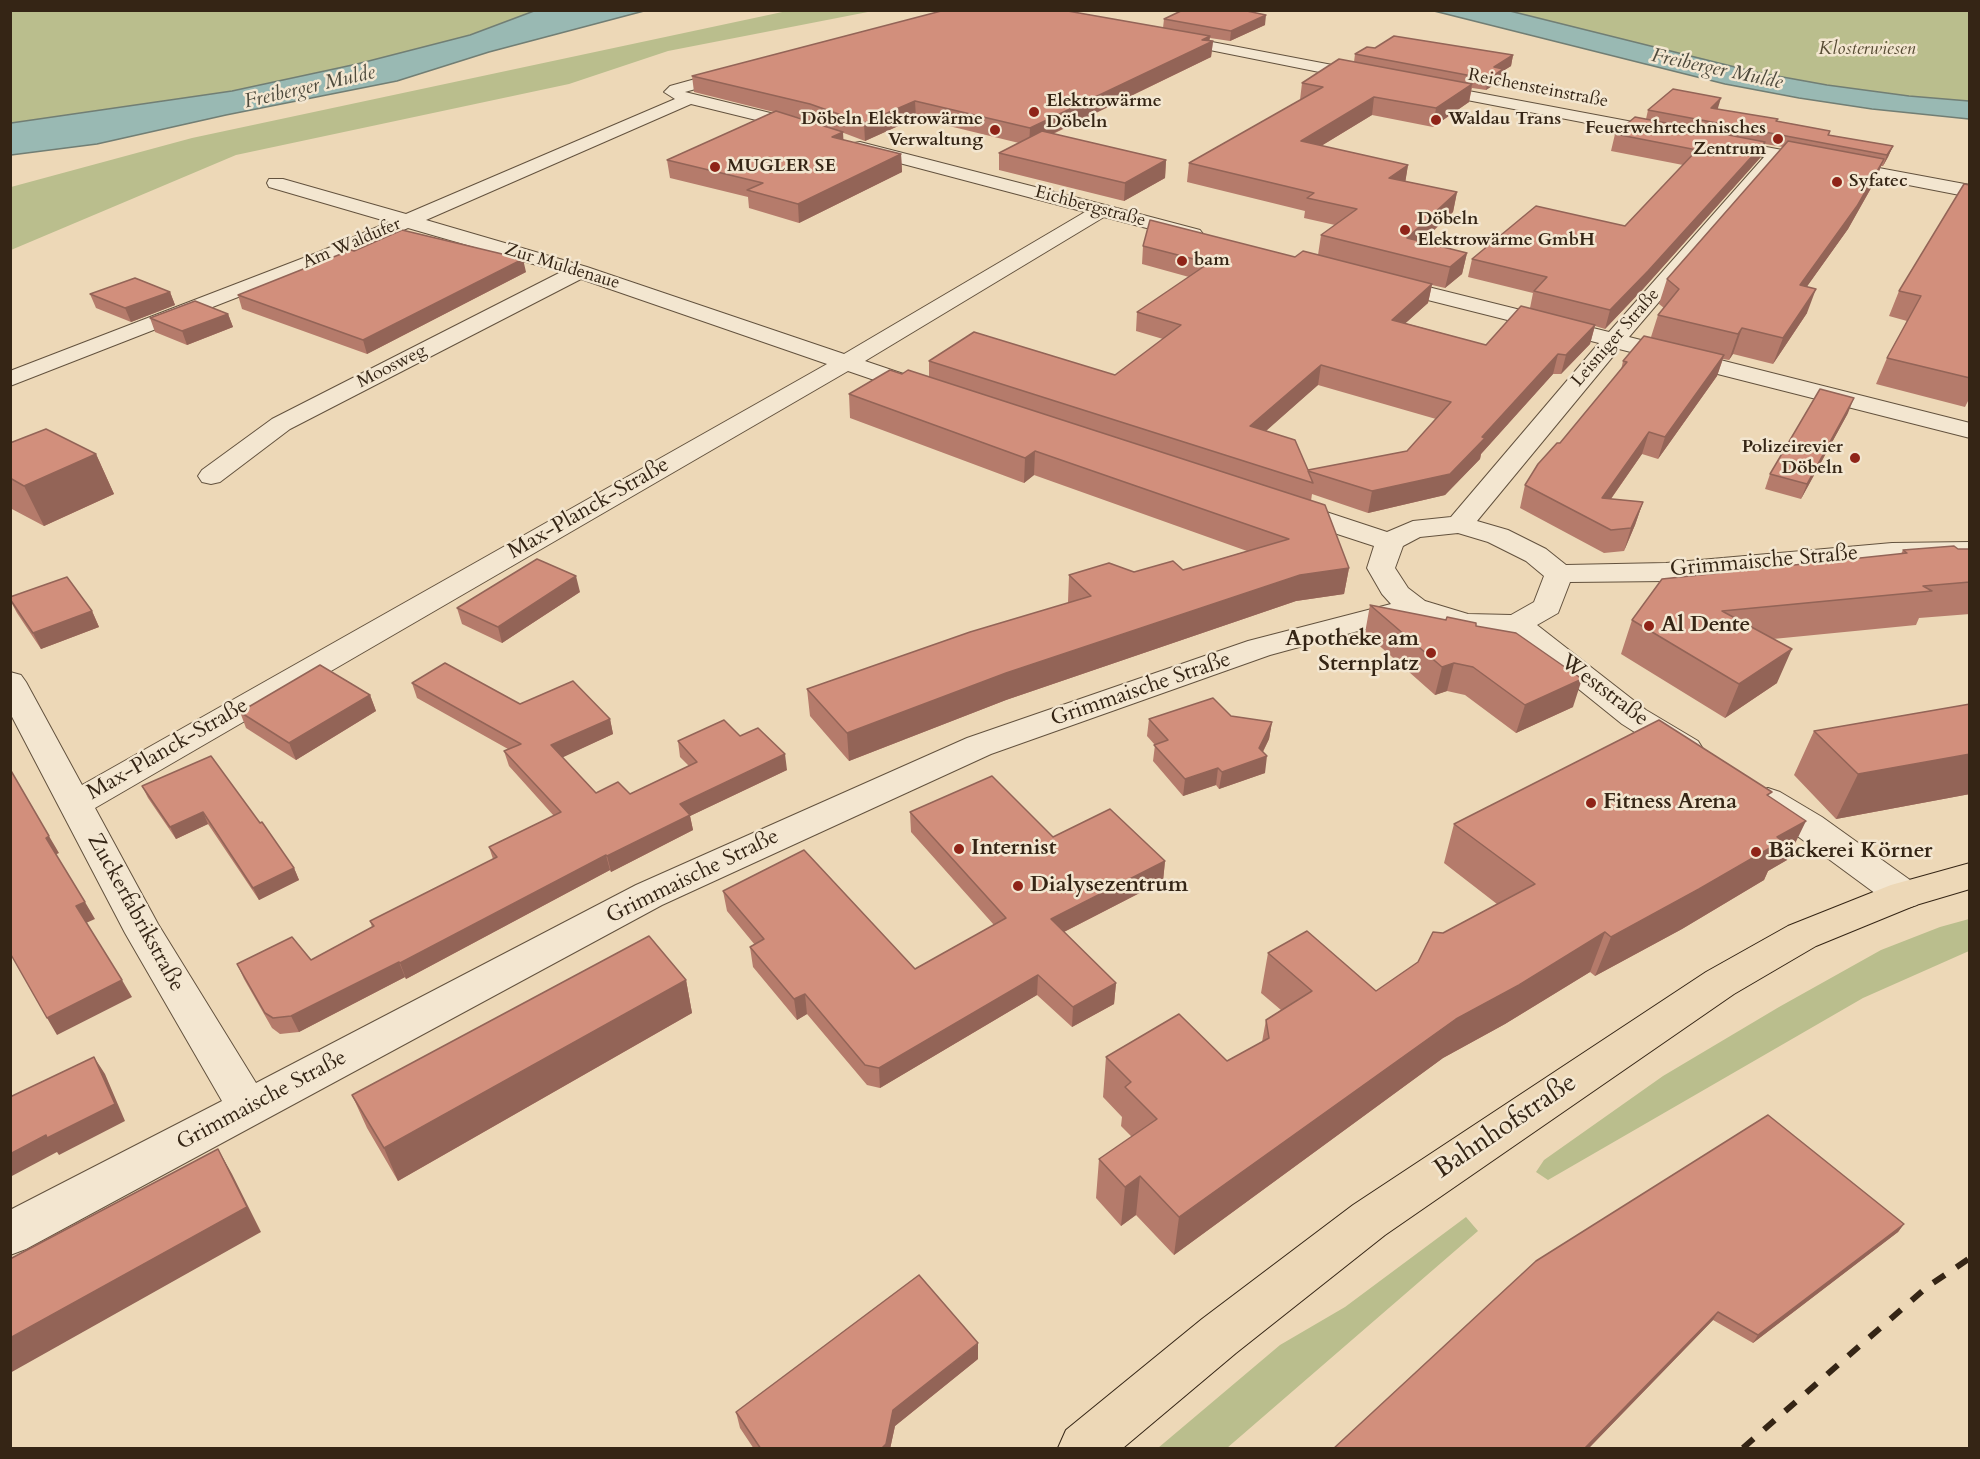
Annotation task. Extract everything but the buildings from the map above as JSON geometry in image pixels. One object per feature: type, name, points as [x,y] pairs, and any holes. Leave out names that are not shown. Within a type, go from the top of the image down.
[{"type":"main road","name":"Bahnhofstraße","points":[[1084,1449],[1219,1336],[1369,1220],[1456,1159],[1720,983],[1802,936],[1904,895],[1970,876]]},
{"type":"street","points":[[1151,35],[1381,79]]},
{"type":"street","name":"Am Waldufer","points":[[10,379],[315,260],[682,94],[747,70]]},
{"type":"street","name":"Reichensteinstraße","points":[[1415,86],[1970,191]]},
{"type":"street","points":[[682,94],[824,134]]},
{"type":"street","name":"Eichbergstraße","points":[[843,141],[1211,238]]},
{"type":"street","name":"Leisniger Straße","points":[[1459,525],[1614,340],[1776,154]]},
{"type":"street","name":"Zur Muldenaue","points":[[276,183],[580,271],[845,363]]},
{"type":"street","name":"Max-Planck-Straße","points":[[75,804],[845,363],[1102,210]]},
{"type":"street","name":"Moosweg","points":[[211,476],[281,423],[580,271]]},
{"type":"street","points":[[1365,277],[1970,431]]},
{"type":"street","points":[[845,363],[948,396]]},
{"type":"street","points":[[1265,501],[1390,542]]},
{"type":"street","points":[[1459,525],[1498,536],[1536,555],[1559,574],[1547,607],[1516,624],[1466,623],[1414,607],[1397,594],[1381,568],[1390,542],[1413,529],[1459,525]]},
{"type":"street","name":"Grimmaische Straße","points":[[1559,574],[1666,572],[1893,551],[1970,550]]},
{"type":"street","name":"Grimmaische Straße","points":[[10,1234],[649,896],[979,746],[1259,648],[1414,607]]},
{"type":"street","name":"Weststraße","points":[[1516,624],[1634,717],[1712,765]]},
{"type":"street","name":"Zuckerfabrikstraße","points":[[10,682],[144,933],[249,1108]]},
{"type":"street","points":[[1741,783],[1809,826],[1904,895]]},
{"type":"green space","points":[[11,11],[534,11],[470,35],[357,64],[232,91],[11,123]]},
{"type":"green space","points":[[787,11],[873,11],[668,51],[569,84],[236,155],[11,250],[11,187],[192,138]]},
{"type":"green space","name":"Klosterwiesen","points":[[1510,11],[1969,11],[1969,101],[1827,85],[1755,72]]},
{"type":"green space","points":[[1969,919],[1969,951],[1863,998],[1548,1180],[1536,1172],[1544,1160],[1663,1076],[1779,1007],[1881,950],[1940,927]]},
{"type":"green space","points":[[1466,1217],[1478,1231],[1227,1448],[1158,1448],[1280,1345],[1345,1307]]},
{"type":"water","name":"Freiberger Mulde","points":[[534,11],[644,11],[489,52],[397,81],[226,115],[97,144],[11,155],[11,123],[232,91],[357,64],[470,35]]},
{"type":"water","name":"Freiberger Mulde","points":[[1434,11],[1510,11],[1755,72],[1827,85],[1969,101],[1969,119],[1872,109],[1725,84]]},
{"type":"railway","points":[[1743,1448],[1927,1287],[1970,1258]]},
{"type":"place","name":"Elektrowärme Döbeln","points":[[1034,112]]},
{"type":"place","name":"Waldau Trans","points":[[1436,120]]},
{"type":"place","name":"Döbeln Elektrowärme Verwaltung","points":[[995,130]]},
{"type":"place","name":"Feuerwehrtechnisches Zentrum","points":[[1778,139]]},
{"type":"place","name":"MUGLER SE","points":[[715,167]]},
{"type":"place","name":"Syfatec","points":[[1837,182]]},
{"type":"place","name":"Döbeln Elektrowärme GmbH","points":[[1405,230]]},
{"type":"place","name":"bam","points":[[1182,261]]},
{"type":"place","name":"Polizeirevier Döbeln","points":[[1855,458]]},
{"type":"place","name":"Al Dente","points":[[1649,626]]},
{"type":"place","name":"Apotheke am Sternplatz","points":[[1431,653]]},
{"type":"place","name":"Fitness Arena","points":[[1591,803]]},
{"type":"place","name":"Internist","points":[[959,849]]},
{"type":"place","name":"Bäckerei Körner","points":[[1756,852]]},
{"type":"place","name":"Dialysezentrum","points":[[1018,886]]}]
